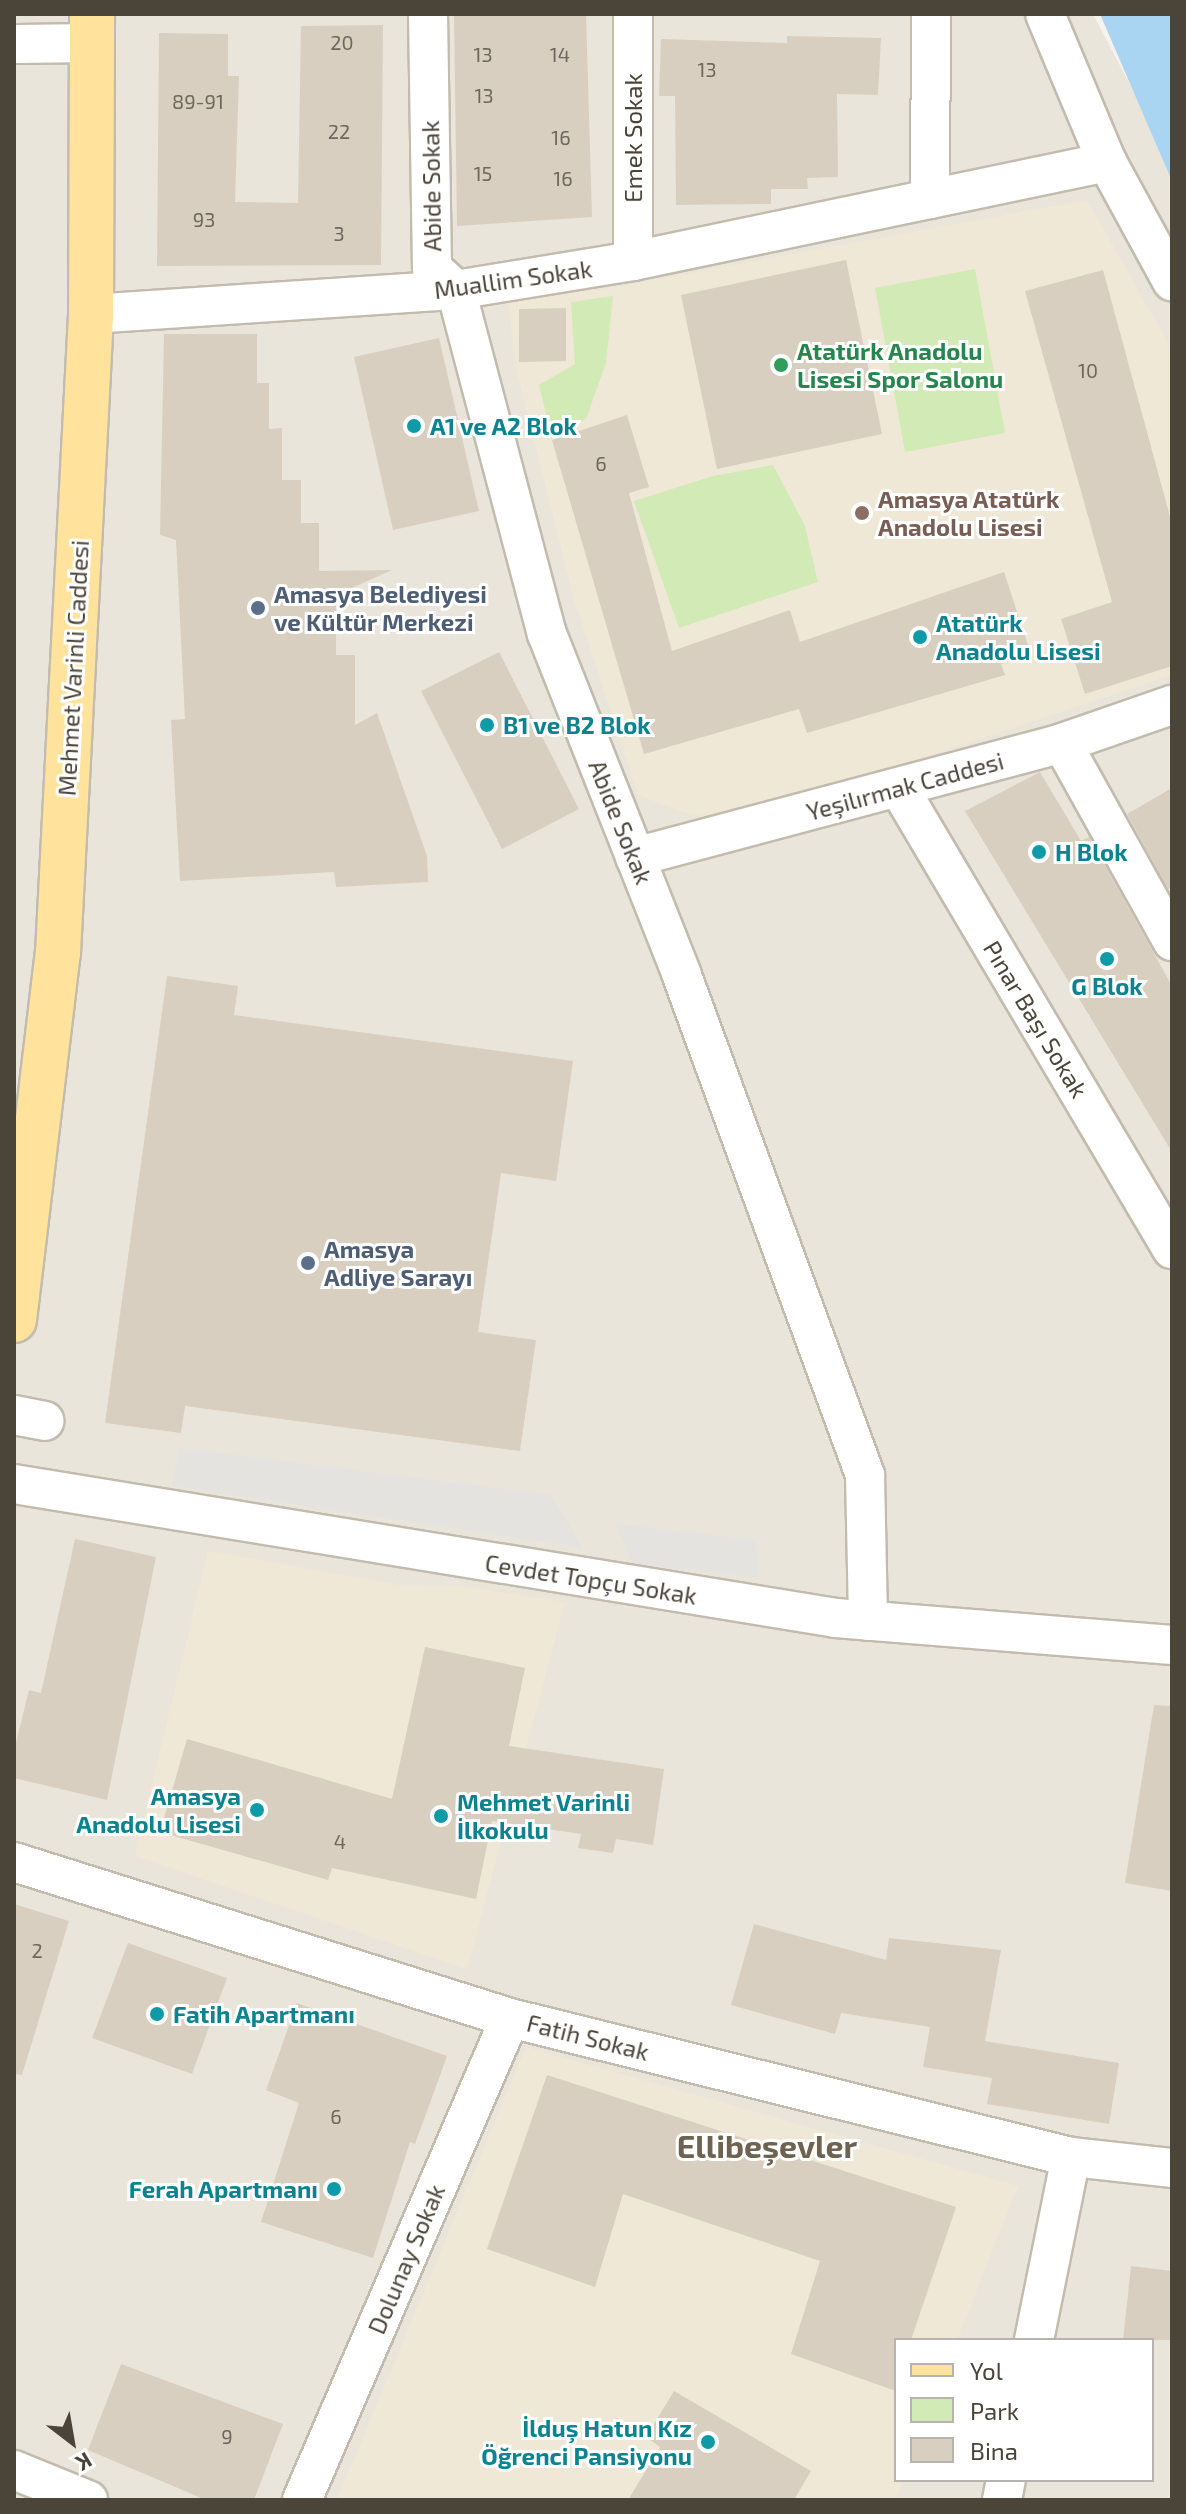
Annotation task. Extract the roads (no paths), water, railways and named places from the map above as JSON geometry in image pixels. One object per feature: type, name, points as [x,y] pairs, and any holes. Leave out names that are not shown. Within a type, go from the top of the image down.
[{"type":"main road","name":"Mehmet Varinli Caddesi","points":[[14,1320],[58,953],[91,314],[92,28]]},
{"type":"street","name":"Abide Sokak","points":[[428,14],[432,268],[456,290],[547,634],[635,857],[865,1475],[868,1621]]},
{"type":"street","name":"Emek Sokak","points":[[633,14],[633,261]]},
{"type":"street","points":[[930,199],[931,14]]},
{"type":"street","points":[[1045,14],[1107,162],[1172,281]]},
{"type":"street","points":[[14,44],[92,28]]},
{"type":"street","name":"Muallim Sokak","points":[[91,314],[456,290],[633,261],[1107,162]]},
{"type":"street","name":"Yeşilırmak Caddesi","points":[[635,857],[1062,743],[1172,705]]},
{"type":"street","points":[[1062,743],[1170,934]]},
{"type":"street","name":"Pınar Başı Sokak","points":[[899,788],[1172,1249]]},
{"type":"street","name":"Cevdet Topçu Sokak","points":[[14,1484],[868,1621],[1172,1645]]},
{"type":"street","name":"Fatih Sokak","points":[[14,1862],[510,2018],[1071,2157],[1172,2168]]},
{"type":"street","name":"Dolunay Sokak","points":[[302,2500],[510,2018]]},
{"type":"street","points":[[1034,2338],[1071,2157]]},
{"type":"street","points":[[14,2470],[71,2497]]},
{"type":"water","points":[[1100,14],[1172,14],[1172,181]]},
{"type":"place","name":"Atatürk Anadolu Lisesi Spor Salonu","points":[[781,365]]},
{"type":"place","name":"A1 ve A2 Blok","points":[[414,426]]},
{"type":"place","name":"Amasya Atatürk Anadolu Lisesi","points":[[862,513]]},
{"type":"place","name":"Amasya Belediyesi ve Kültür Merkezi","points":[[258,608]]},
{"type":"place","name":"Atatürk Anadolu Lisesi","points":[[920,637]]},
{"type":"place","name":"B1 ve B2 Blok","points":[[487,725]]},
{"type":"place","name":"H Blok","points":[[1039,852]]},
{"type":"place","name":"G Blok","points":[[1107,959]]},
{"type":"place","name":"Amasya Adliye Sarayı","points":[[308,1263]]},
{"type":"place","name":"Amasya Anadolu Lisesi","points":[[257,1810]]},
{"type":"place","name":"Mehmet Varinli İlkokulu","points":[[441,1816]]},
{"type":"place","name":"Fatih Apartmanı","points":[[157,2014]]},
{"type":"place","name":"Ferah Apartmanı","points":[[334,2189]]},
{"type":"place","name":"İlduş Hatun Kız Öğrenci Pansiyonu","points":[[708,2442]]},
{"type":"district","name":"Ellibeşevler","points":[[767,2145]]}]
